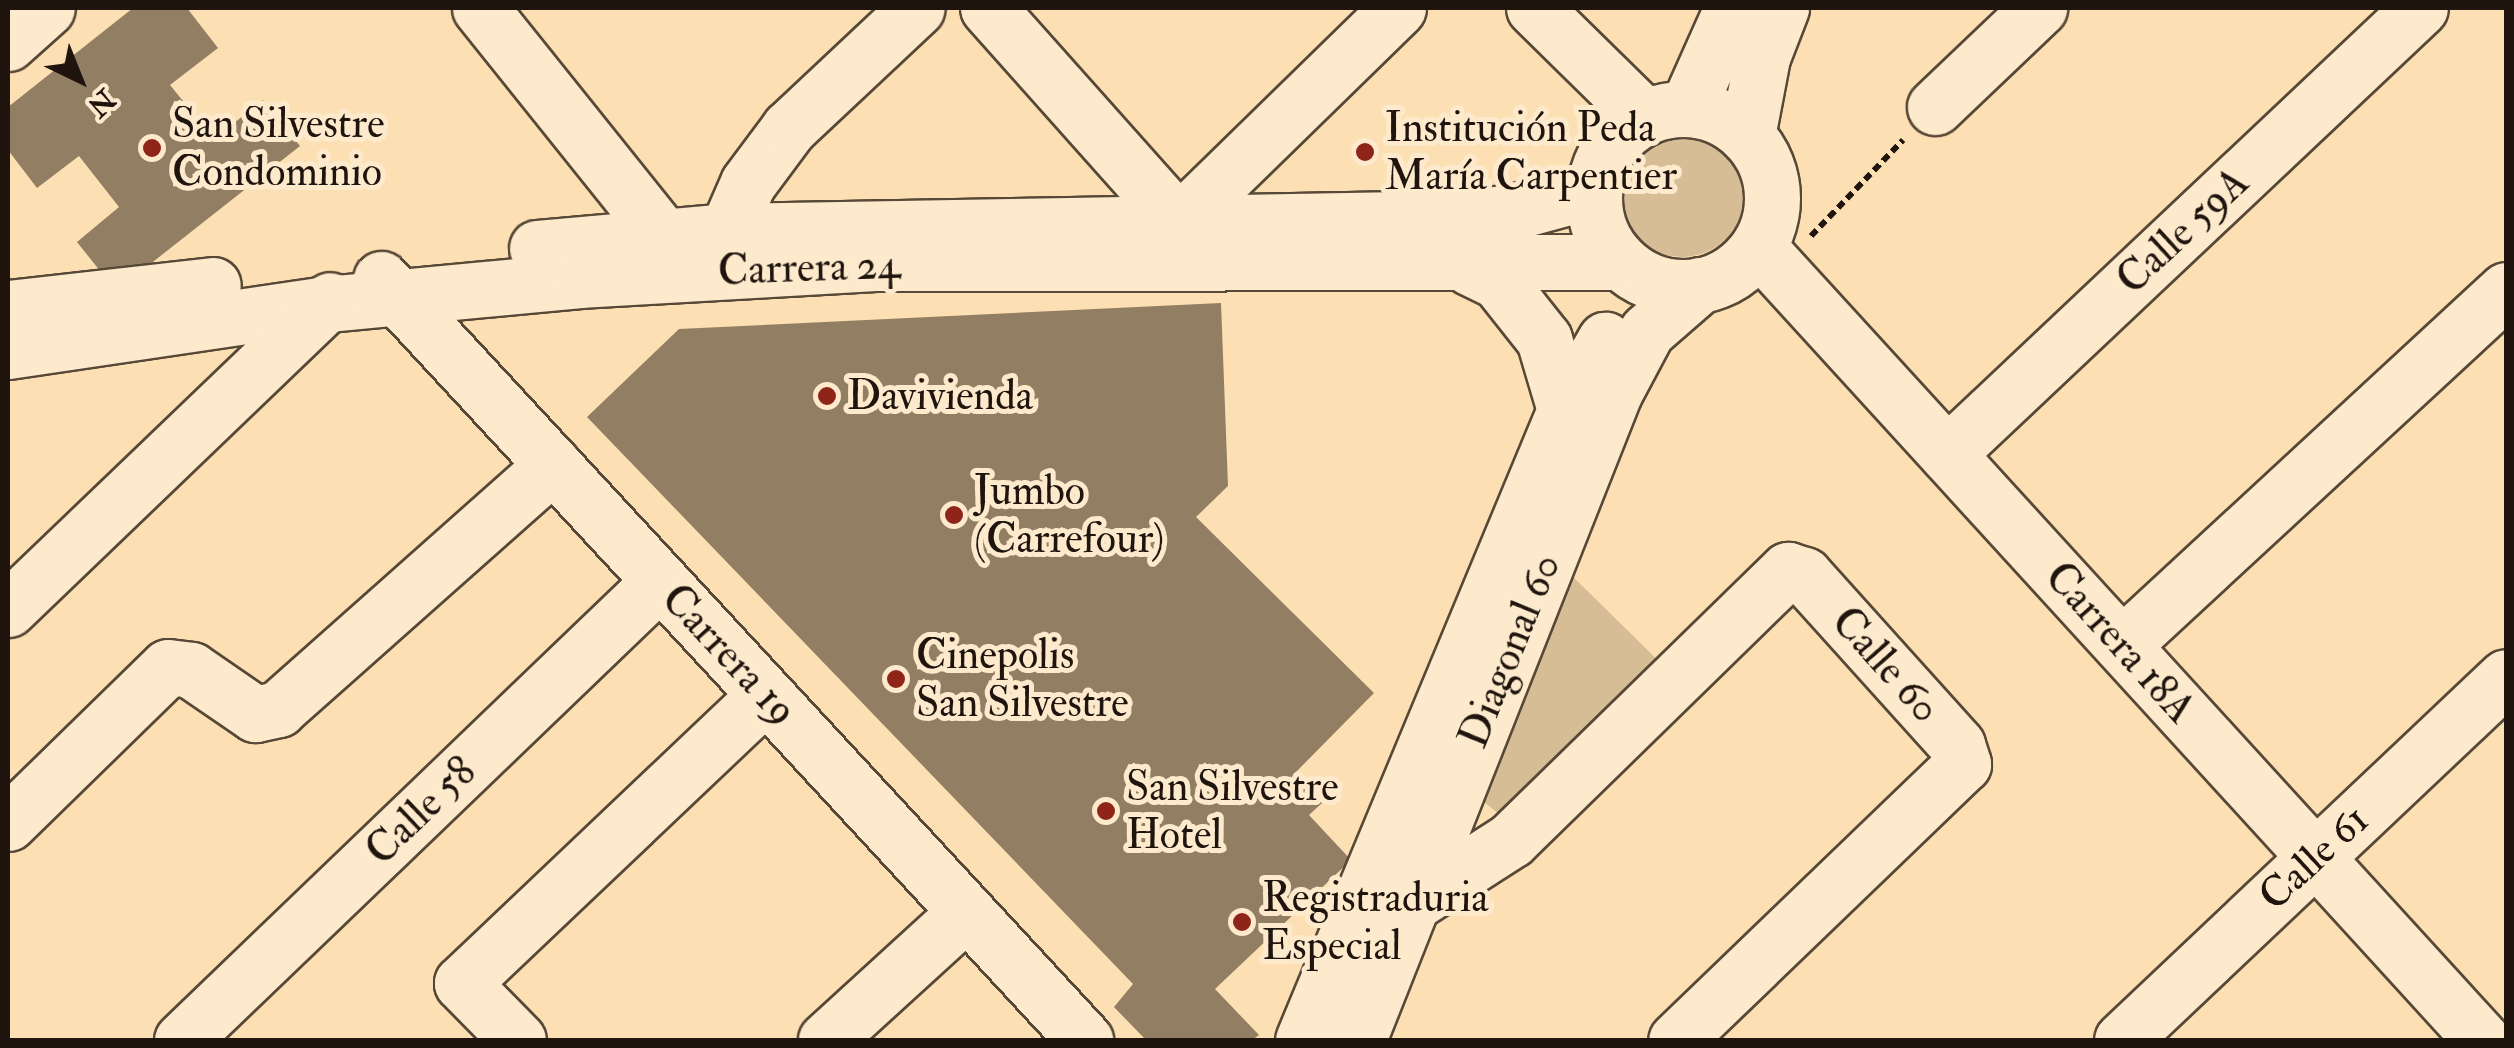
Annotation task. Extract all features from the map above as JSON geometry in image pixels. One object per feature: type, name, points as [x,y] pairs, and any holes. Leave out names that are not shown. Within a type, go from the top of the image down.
[{"type":"street","points":[[8,42],[47,8]]},
{"type":"street","points":[[480,8],[662,234]]},
{"type":"street","points":[[726,231],[748,183],[789,128],[917,8]]},
{"type":"street","points":[[988,8],[1180,222],[1398,8]]},
{"type":"street","points":[[1534,8],[1666,113]]},
{"type":"street","points":[[1666,113],[1732,8]]},
{"type":"street","points":[[1747,136],[1762,57],[1781,8]]},
{"type":"street","points":[[1935,106],[2039,8]]},
{"type":"street","name":"Calle 59A","points":[[1947,454],[2420,8]]},
{"type":"street","points":[[1666,113],[1730,121],[1747,136],[1770,179],[1769,258],[1700,285],[1629,270],[1601,233],[1594,190],[1604,157],[1621,133],[1666,113]]},
{"type":"street","name":"Carrera 24","points":[[8,352],[662,234],[1456,218],[1594,190]]},
{"type":"street","name":"Carrera 18A","points":[[1769,258],[2482,1040]]},
{"type":"street","name":"Carrera 24","points":[[8,308],[363,286],[580,280],[874,263],[1629,270]]},
{"type":"street","points":[[1469,267],[1498,281],[1544,339],[1565,410]]},
{"type":"street","name":"Diagonal 60","points":[[1303,1040],[1565,410],[1629,270]]},
{"type":"street","name":"Diagonal 60","points":[[1358,1040],[1406,908],[1614,393],[1647,331],[1700,285]]},
{"type":"street","points":[[8,609],[363,286]]},
{"type":"street","name":"Carrera 19","points":[[363,286],[554,466],[966,912],[1056,1030]]},
{"type":"street","points":[[2122,645],[2506,290]]},
{"type":"street","points":[[8,823],[168,667],[192,670],[255,714],[278,709],[554,466]]},
{"type":"street","name":"Calle 60","points":[[1406,908],[1511,840],[1788,570],[1804,575],[1957,745],[1962,764],[1676,1040]]},
{"type":"street","name":"Calle 58","points":[[182,1040],[660,581]]},
{"type":"street","name":"Calle 61","points":[[2122,1040],[2506,676]]},
{"type":"street","points":[[518,1040],[462,982],[765,694]]},
{"type":"street","points":[[1457,781],[1479,819],[1511,840]]},
{"type":"street","points":[[826,1040],[966,912]]},
{"type":"path","points":[[1769,258],[1935,106]]},
{"type":"shaded area","points":[[1682,133],[1706,138],[1726,151],[1739,171],[1744,195],[1739,219],[1726,239],[1706,252],[1682,257],[1658,252],[1638,239],[1625,219],[1620,195],[1625,171],[1638,151],[1658,138]]},
{"type":"shaded area","points":[[1564,568],[1676,678],[1510,823],[1484,802],[1484,784]]},
{"type":"building","name":"San Silvestre Condominio","points":[[133,8],[187,8],[218,48],[170,85],[214,139],[263,100],[300,146],[116,291],[77,242],[119,207],[79,156],[37,188],[8,150],[8,107]]},
{"type":"building","points":[[1221,303],[1228,486],[1196,517],[1374,693],[1294,774],[1322,803],[1309,815],[1351,860],[1215,989],[1259,1035],[1252,1040],[1146,1040],[1114,1007],[1133,984],[587,417],[679,329]]},
{"type":"place","name":"San Silvestre Condominio","points":[[152,148]]},
{"type":"place","name":"Institución Peda María Carpentier","points":[[1365,152]]},
{"type":"place","name":"Davivienda","points":[[827,396]]},
{"type":"place","name":"Jumbo (Carrefour)","points":[[954,515]]},
{"type":"place","name":"Cinepolis San Silvestre","points":[[896,679]]},
{"type":"place","name":"San Silvestre Hotel","points":[[1106,811]]},
{"type":"place","name":"Registraduria Especial","points":[[1242,922]]}]
